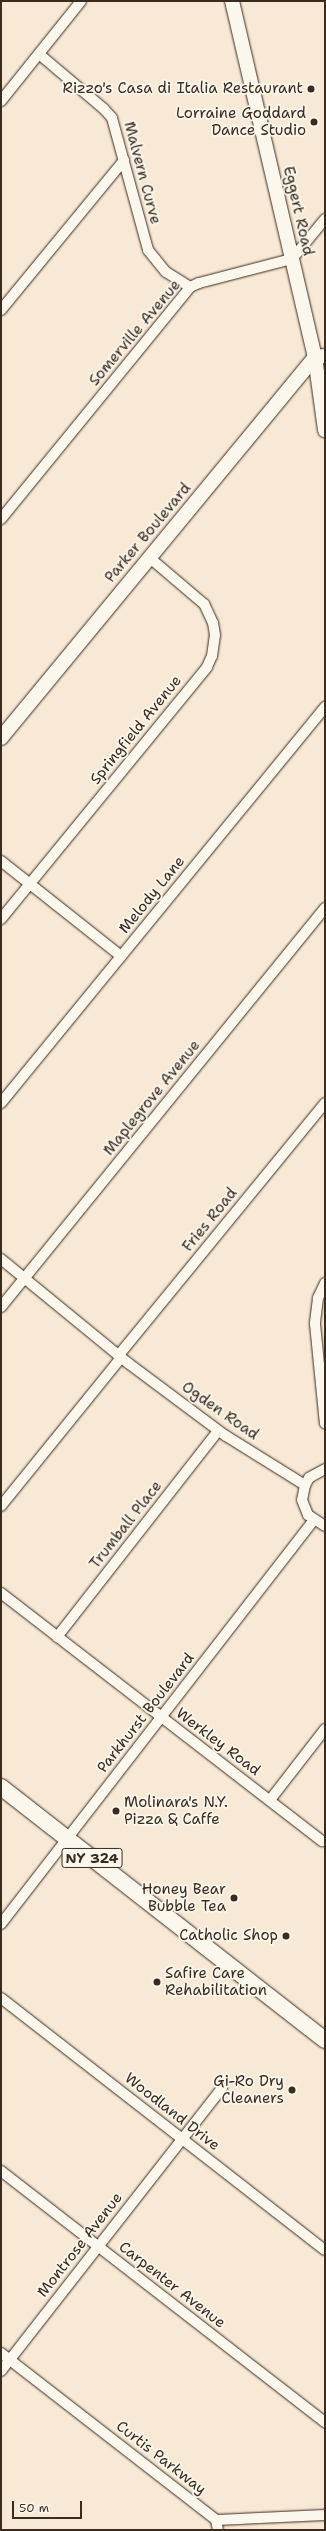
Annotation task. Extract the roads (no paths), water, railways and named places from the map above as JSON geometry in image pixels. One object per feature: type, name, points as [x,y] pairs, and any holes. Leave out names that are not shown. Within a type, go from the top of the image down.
[{"type":"main road","name":"NY 324","points":[[1,1787],[325,2040]]},
{"type":"street","points":[[1,101],[81,1]]},
{"type":"street","name":"Eggert Road","points":[[232,1],[292,259],[320,357],[325,430]]},
{"type":"street","name":"Malvern Curve","points":[[39,54],[104,109],[116,128],[143,237],[148,250],[166,272],[190,288]]},
{"type":"street","points":[[1,310],[124,160]]},
{"type":"street","points":[[292,259],[325,219]]},
{"type":"street","name":"Somerville Avenue","points":[[1,520],[190,288],[199,283],[292,259]]},
{"type":"street","name":"Parker Boulevard","points":[[1,738],[150,558],[320,357]]},
{"type":"street","name":"Springfield Avenue","points":[[1,919],[207,667],[212,656],[215,635],[213,623],[204,604],[150,558]]},
{"type":"street","name":"Melody Lane","points":[[1,1103],[325,706]]},
{"type":"street","points":[[1,860],[121,956]]},
{"type":"street","name":"Maplegrove Avenue","points":[[1,1307],[325,908]]},
{"type":"street","name":"Fries Road","points":[[1,1506],[325,1103]]},
{"type":"street","name":"Ogden Road","points":[[1,1259],[120,1357],[218,1431],[305,1485]]},
{"type":"street","points":[[325,1283],[318,1298],[315,1324],[325,1424]]},
{"type":"street","name":"Trumball Place","points":[[57,1637],[218,1431]]},
{"type":"street","points":[[325,1469],[315,1473],[305,1485],[302,1500],[304,1508],[314,1520],[325,1526]]},
{"type":"street","name":"Parkhurst Boulevard","points":[[1,1924],[314,1520]]},
{"type":"street","name":"Werkley Road","points":[[1,1593],[322,1841]]},
{"type":"street","points":[[270,1800],[325,1729]]},
{"type":"street","name":"Woodland Drive","points":[[1,1998],[325,2250]]},
{"type":"street","name":"Montrose Avenue","points":[[1,2371],[222,2088]]},
{"type":"street","name":"Carpenter Avenue","points":[[1,2171],[325,2422]]},
{"type":"street","name":"Curtis Parkway","points":[[1,2353],[217,2525],[325,2515]]},
{"type":"place","name":"Rizzo's Casa di Italia Restaurant","points":[[311,89]]},
{"type":"place","name":"Lorraine Goddard Dance Studio","points":[[314,122]]},
{"type":"place","name":"Molinara's N.Y. Pizza & Caffe","points":[[116,1811]]},
{"type":"place","name":"Honey Bear Bubble Tea","points":[[234,1898]]},
{"type":"place","name":"Catholic Shop","points":[[286,1936]]},
{"type":"place","name":"Safire Care Rehabilitation","points":[[157,1982]]},
{"type":"place","name":"Gi-Ro Dry Cleaners","points":[[292,2090]]}]
